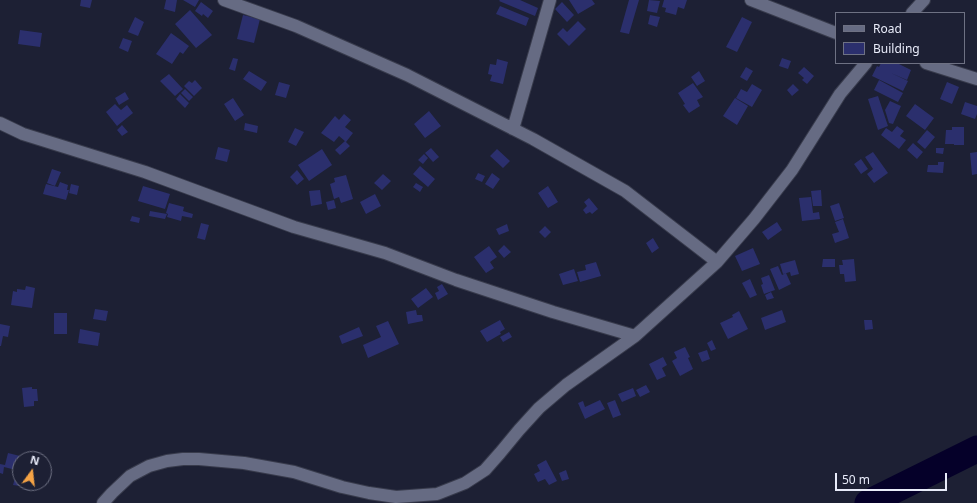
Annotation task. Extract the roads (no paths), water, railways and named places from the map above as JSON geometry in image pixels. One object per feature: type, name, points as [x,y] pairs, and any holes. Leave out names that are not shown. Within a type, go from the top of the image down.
[{"type":"street","points":[[224,0],[296,26],[400,72],[513,128],[625,191],[717,262]]},
{"type":"street","points":[[513,128],[550,0]]},
{"type":"street","points":[[751,0],[835,33]]},
{"type":"street","points":[[913,12],[924,0]]},
{"type":"street","points":[[103,503],[130,476],[149,466],[167,461],[183,459],[244,463],[294,472],[342,487],[396,497],[437,494],[465,483],[484,470],[539,408],[566,385],[635,336],[717,262],[754,219],[792,170],[840,94],[865,64]]},
{"type":"street","points":[[929,64],[977,80]]},
{"type":"street","points":[[0,123],[23,134],[145,172],[294,227],[385,253],[456,280],[553,312],[635,336]]},
{"type":"waterway","points":[[868,503],[977,449]]}]
